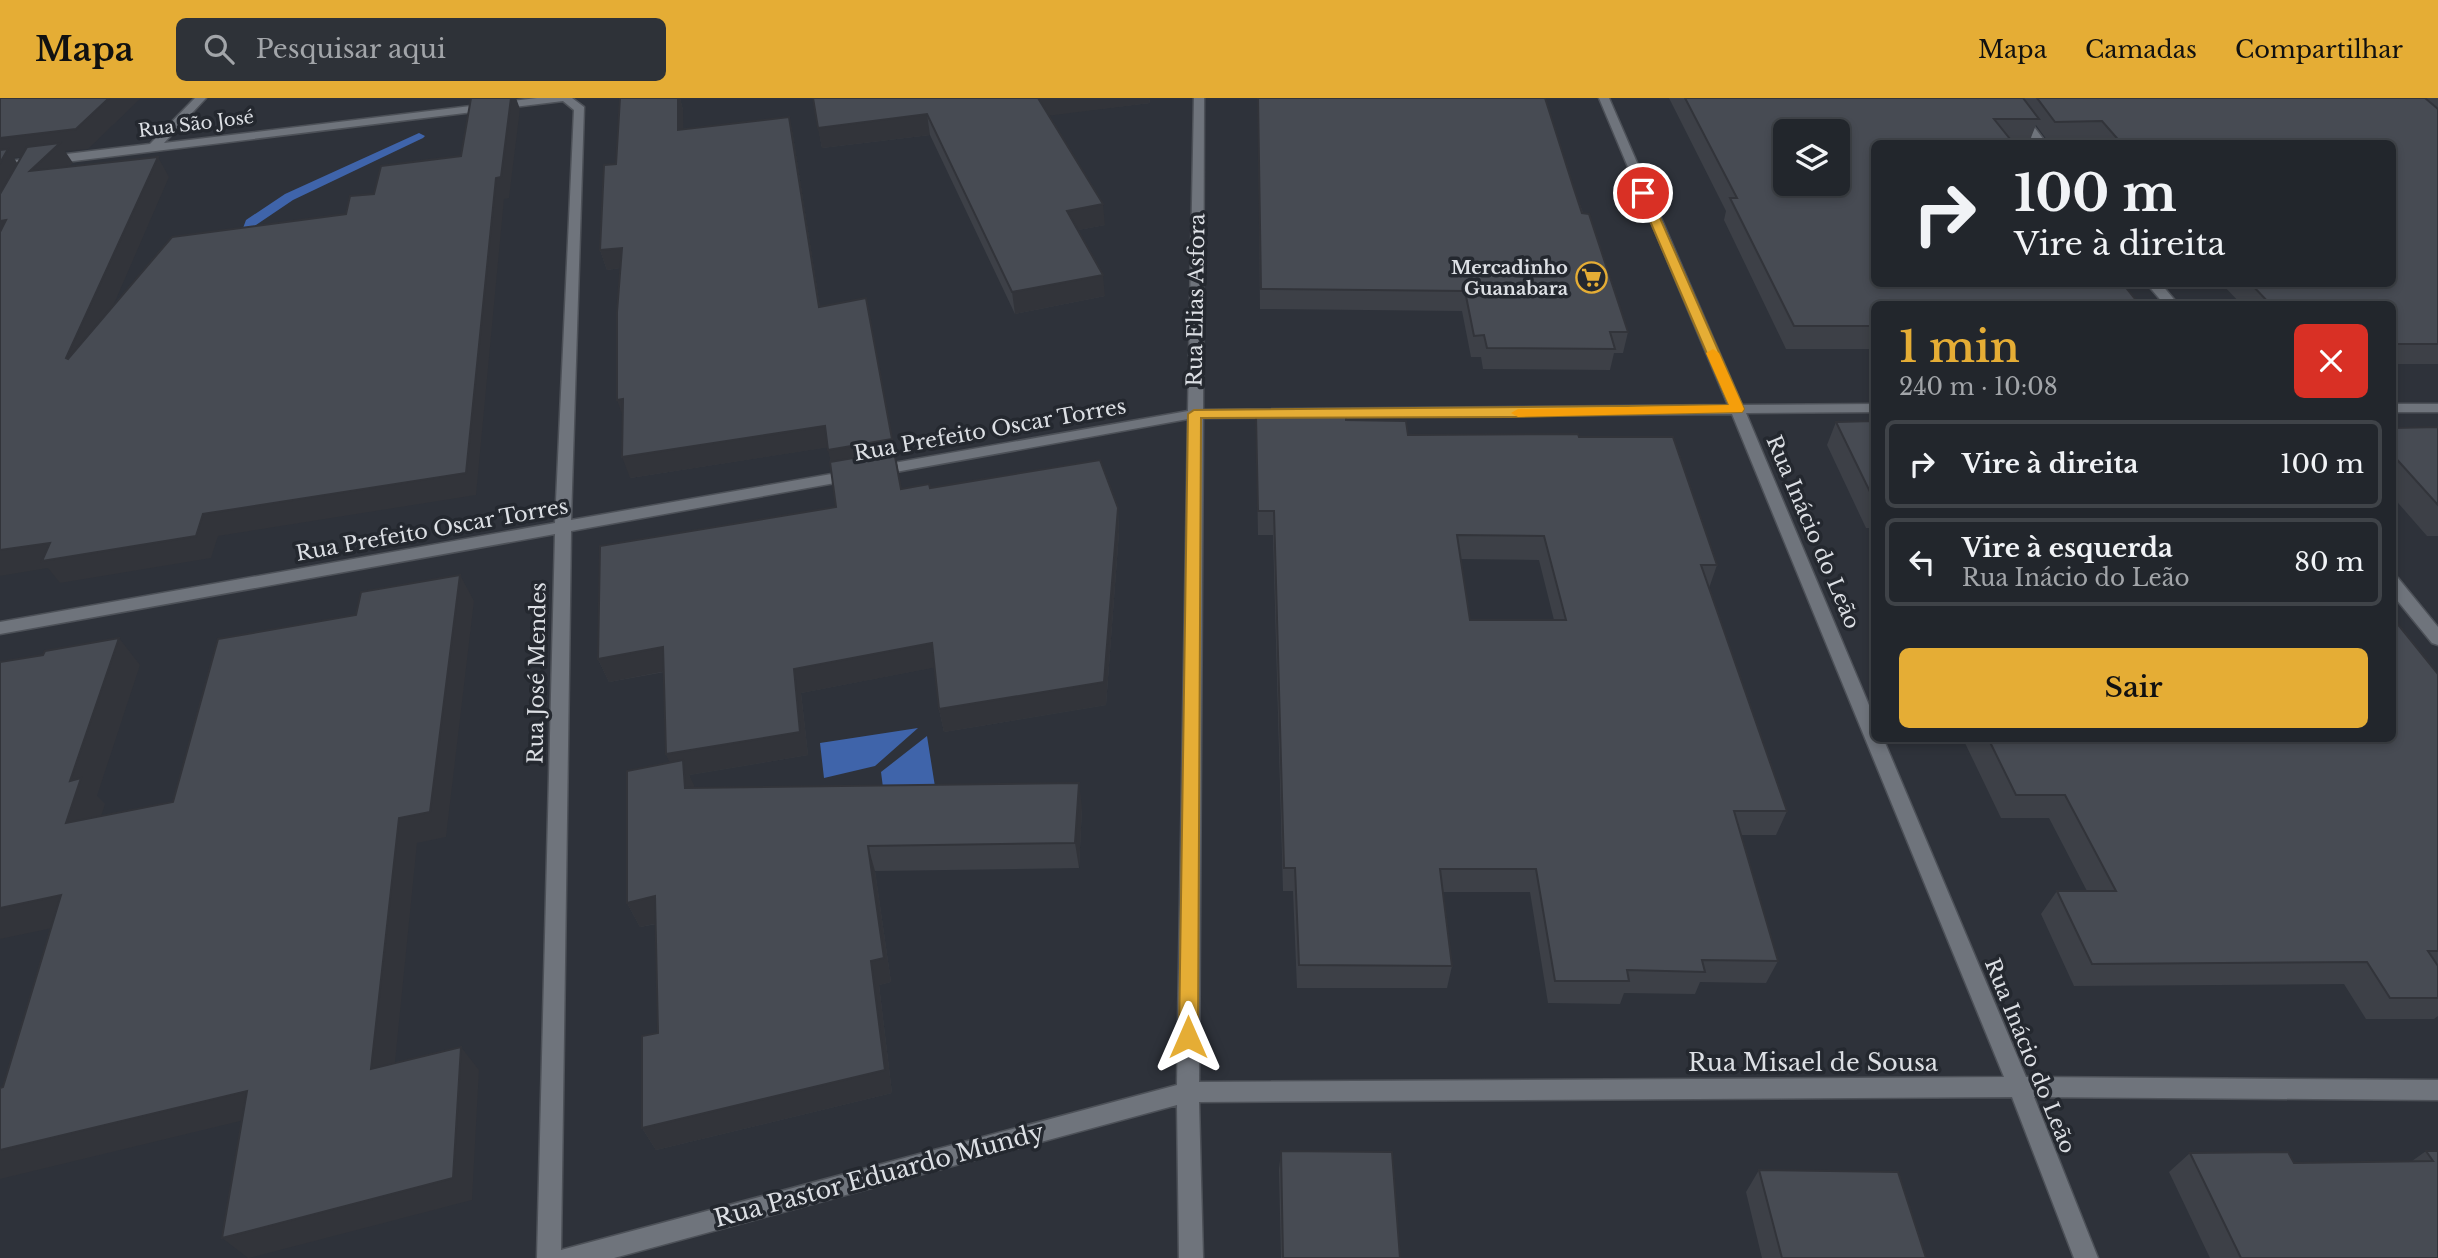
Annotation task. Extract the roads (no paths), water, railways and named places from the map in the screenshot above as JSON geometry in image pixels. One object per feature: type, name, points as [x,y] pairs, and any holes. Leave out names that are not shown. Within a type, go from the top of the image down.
[{"type":"street","points":[[154,147],[201,98]]},
{"type":"street","name":"Rua São José","points":[[0,166],[564,98]]},
{"type":"street","name":"Rua José Mendes","points":[[549,1258],[562,528],[580,108],[564,98]]},
{"type":"street","name":"Rua Elias Asfora","points":[[1191,1258],[1188,1091],[1199,98]]},
{"type":"street","name":"Rua Inácio do Leão","points":[[1604,98],[1871,731]]},
{"type":"street","points":[[2006,98],[2039,140]]},
{"type":"street","points":[[27,174],[34,162]]},
{"type":"street","points":[[2157,287],[2168,301]]},
{"type":"street","name":"Rua Prefeito Oscar Torres","points":[[0,628],[1194,414],[1871,408]]},
{"type":"street","points":[[2396,408],[2438,408]]},
{"type":"street","points":[[2396,587],[2438,639]]},
{"type":"street","name":"Rua Inácio do Leão","points":[[1876,742],[2019,1087],[2086,1258]]},
{"type":"street","name":"Rua Misael de Sousa","points":[[1188,1091],[2019,1087],[2438,1090]]},
{"type":"street","name":"Rua Pastor Eduardo Mundy","points":[[570,1258],[1188,1091]]},
{"type":"water","points":[[918,728],[875,766],[824,778],[820,743]]},
{"type":"water","points":[[927,736],[936,793],[885,803],[881,772]]},
{"type":"waterway","points":[[242,247],[250,223],[289,197],[419,136]]},
{"type":"place","name":"Mercadinho Guanabara","points":[[1591,278]]}]
